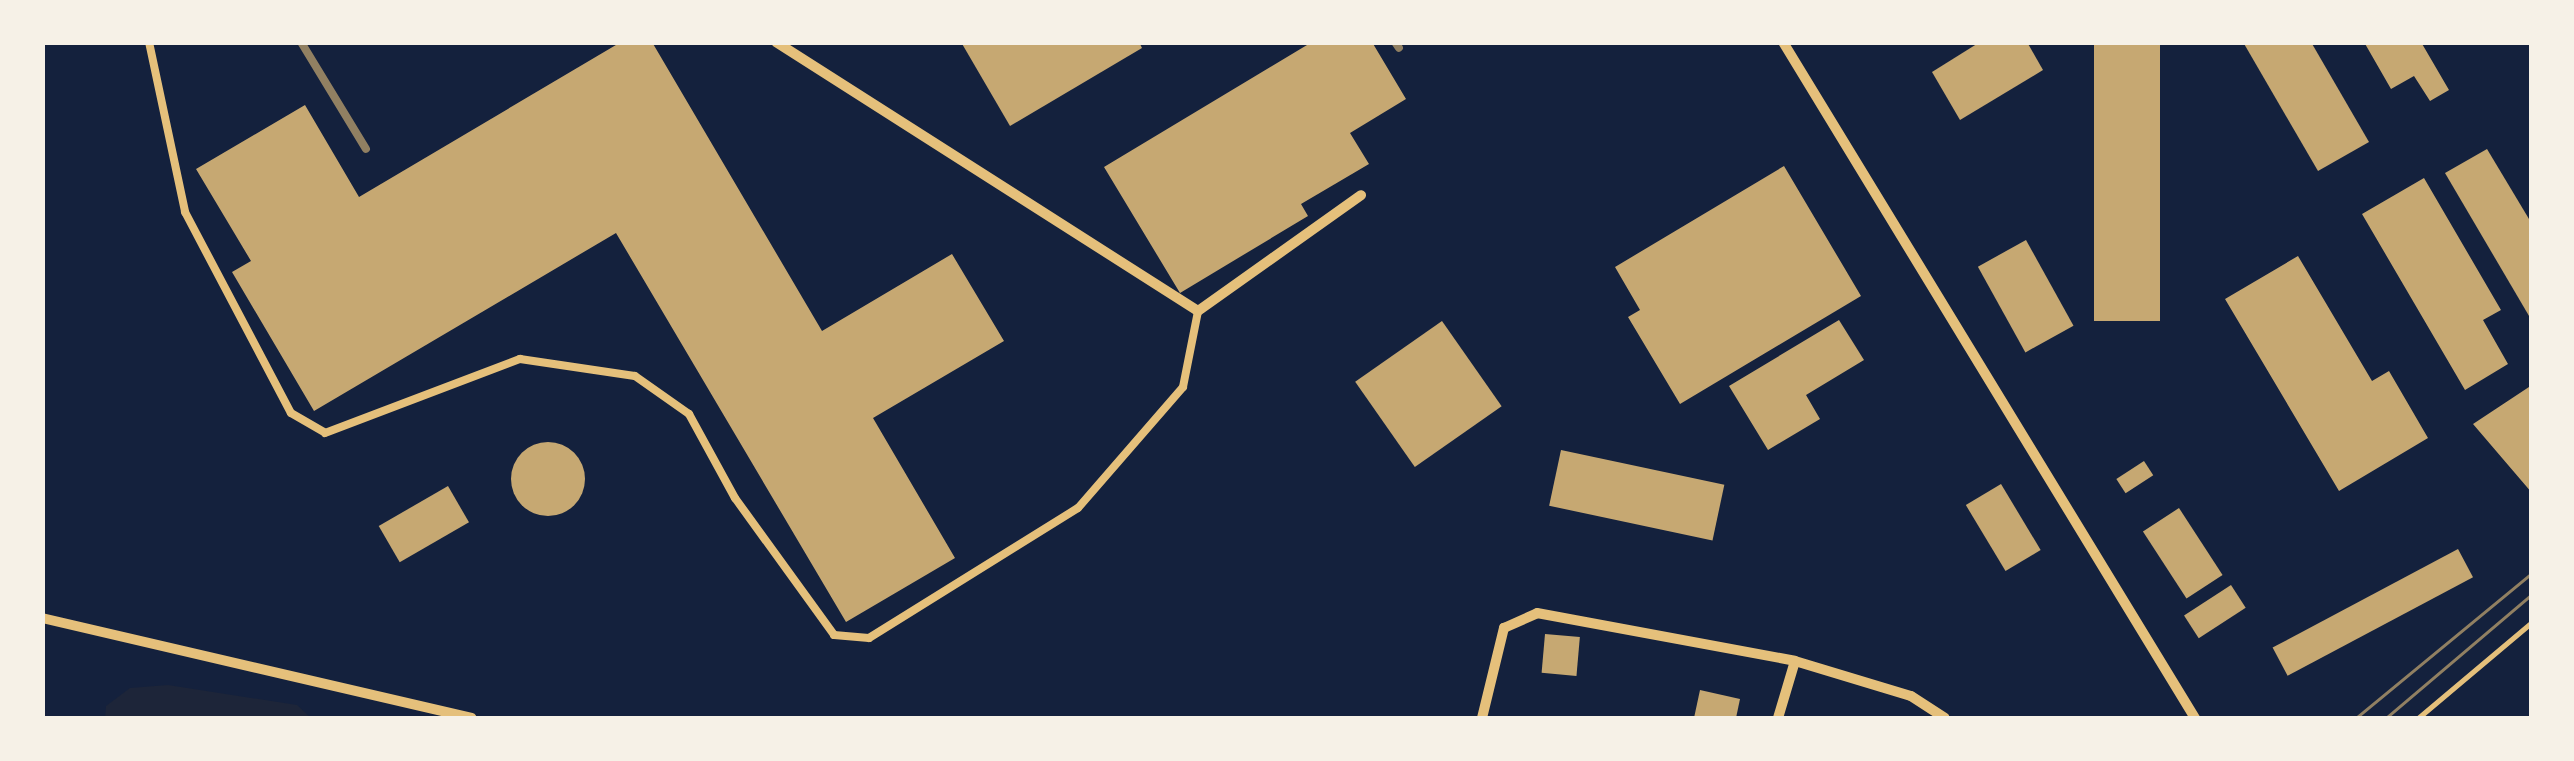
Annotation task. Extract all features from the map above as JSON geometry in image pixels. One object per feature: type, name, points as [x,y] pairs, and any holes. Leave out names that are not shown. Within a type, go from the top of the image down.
[{"type":"street","points":[[776,42],[1198,311],[1361,195]]},
{"type":"street","points":[[1783,42],[2195,718]]},
{"type":"street","points":[[1482,718],[1504,628],[1518,614],[1795,661],[1911,696],[1946,718]]},
{"type":"street","points":[[42,618],[418,714],[472,718]]},
{"type":"street","points":[[1778,718],[1795,661]]},
{"type":"lane","points":[[148,42],[185,212],[291,413],[324,433],[520,359],[635,376],[688,414],[745,514],[834,634],[869,638],[1078,508],[1183,387],[1198,311]]},
{"type":"path","points":[[2418,718],[2532,622]]},
{"type":"shaded area","points":[[168,685],[297,705],[311,718],[105,718],[106,706],[130,688]]},
{"type":"building","points":[[621,42],[652,42],[822,331],[952,254],[1004,341],[873,418],[955,558],[846,622],[616,233],[314,411],[232,272],[251,261],[196,169],[305,105],[359,197]]},
{"type":"building","points":[[961,42],[1139,42],[1142,48],[1010,126]]},
{"type":"building","points":[[1312,42],[1372,42],[1406,99],[1350,133],[1369,164],[1301,204],[1308,216],[1180,293],[1104,167]]},
{"type":"building","points":[[1980,42],[2027,42],[2043,70],[1960,120],[1932,72]]},
{"type":"building","points":[[2094,42],[2160,42],[2160,321],[2094,321]]},
{"type":"building","points":[[2243,42],[2311,42],[2369,142],[2318,171]]},
{"type":"building","points":[[2364,42],[2421,42],[2449,90],[2430,101],[2414,76],[2391,89]]},
{"type":"building","points":[[2487,149],[2532,224],[2532,321],[2445,173]]},
{"type":"building","points":[[1784,166],[1861,296],[1680,404],[1628,317],[1640,310],[1615,267]]},
{"type":"building","points":[[2424,178],[2501,310],[2483,320],[2508,364],[2465,390],[2362,214]]},
{"type":"building","points":[[2026,240],[2074,326],[2025,352],[1978,267]]},
{"type":"building","points":[[2298,256],[2372,381],[2389,371],[2428,438],[2339,491],[2225,299]]},
{"type":"building","points":[[1839,320],[1864,360],[1806,395],[1820,419],[1768,450],[1729,386]]},
{"type":"building","points":[[1442,321],[1502,406],[1415,467],[1355,382]]},
{"type":"building","points":[[2532,385],[2529,421],[2532,493],[2473,424]]},
{"type":"building","points":[[548,442],[574,453],[585,479],[574,505],[548,516],[522,505],[511,479],[522,453]]},
{"type":"building","points":[[1561,450],[1724,485],[1712,540],[1549,506]]},
{"type":"building","points":[[2144,461],[2153,475],[2126,493],[2116,479]]},
{"type":"building","points":[[2001,484],[2041,550],[2006,571],[1966,505]]},
{"type":"building","points":[[448,486],[469,522],[400,562],[379,526]]},
{"type":"building","points":[[2179,508],[2223,575],[2187,599],[2143,531]]},
{"type":"building","points":[[2458,549],[2473,577],[2288,676],[2273,648]]},
{"type":"building","points":[[2231,585],[2246,608],[2199,638],[2184,615]]},
{"type":"building","points":[[1545,634],[1580,637],[1576,676],[1542,673]]},
{"type":"building","points":[[1700,690],[1740,699],[1736,718],[1694,718]]},
{"type":"tram line","points":[[2356,718],[2532,573]]},
{"type":"tram line","points":[[2386,718],[2532,594]]},
{"type":"railway","points":[[301,42],[366,149]]},
{"type":"railway","points":[[1395,42],[1399,48]]}]
